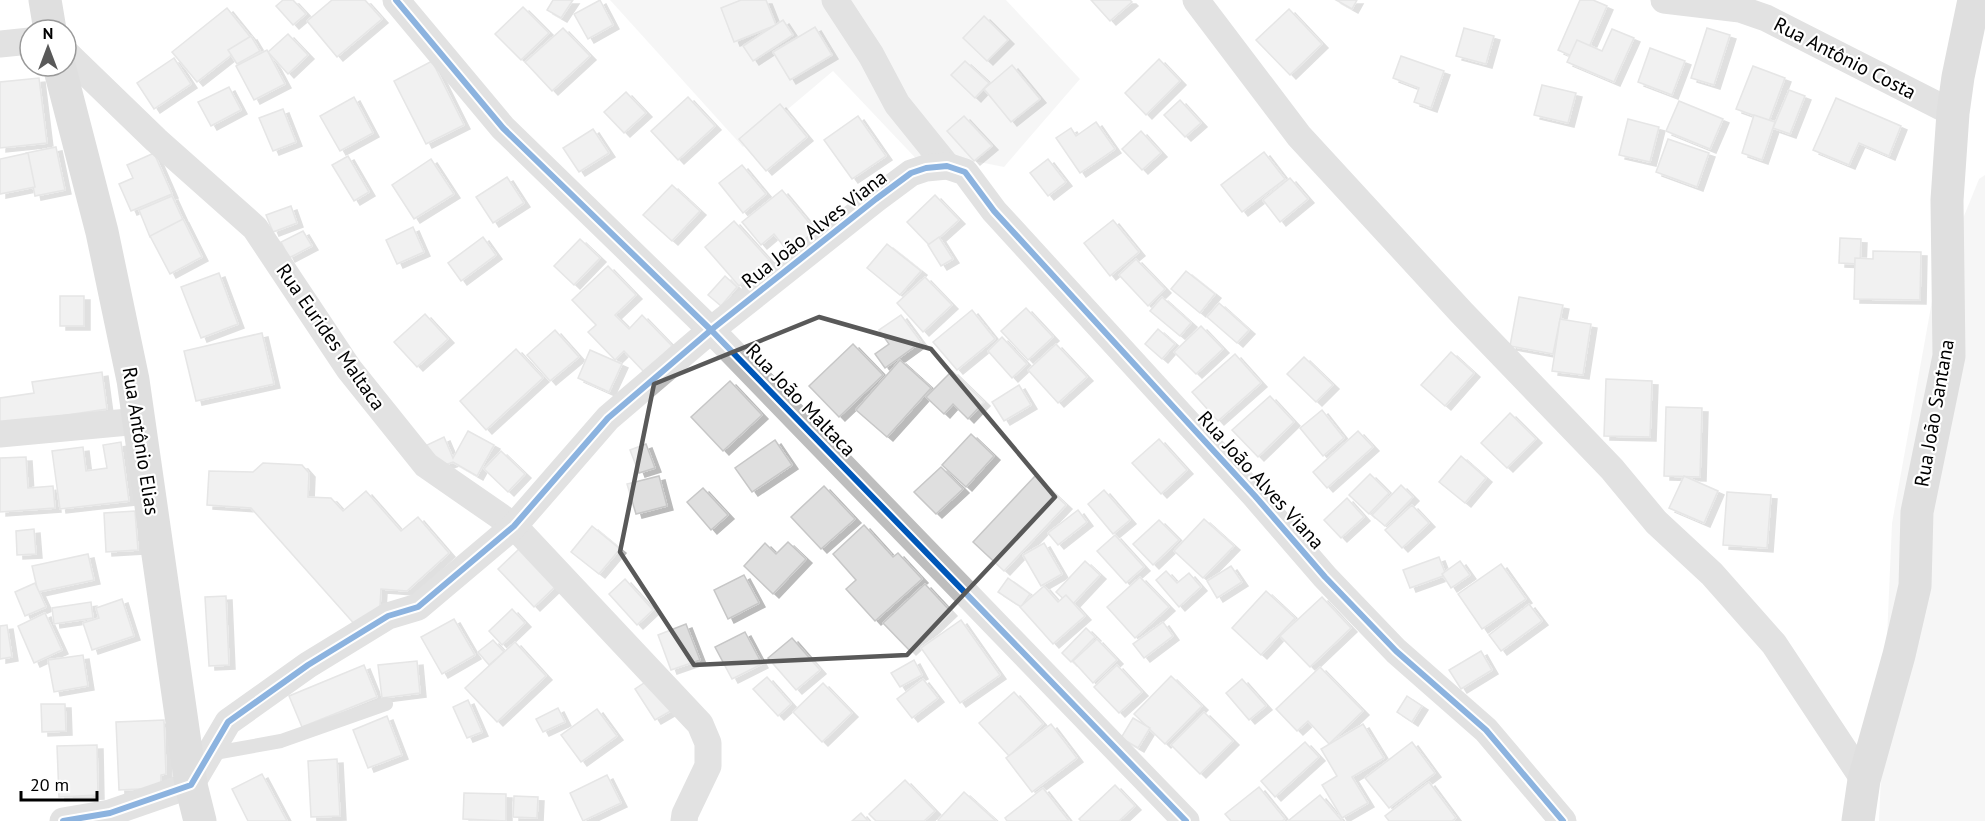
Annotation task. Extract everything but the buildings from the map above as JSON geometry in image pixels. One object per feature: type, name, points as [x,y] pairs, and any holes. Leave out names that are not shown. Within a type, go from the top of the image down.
[{"type":"street","points":[[45,0],[48,18]]},
{"type":"street","name":"Rua João Maltaca","points":[[396,0],[503,128],[711,330],[1186,821]]},
{"type":"street","points":[[835,0],[871,55],[897,104],[947,166]]},
{"type":"street","points":[[1196,0],[1299,136],[1462,313],[1612,469],[1656,522],[1712,574],[1774,644],[1864,780]]},
{"type":"street","name":"Rua Antônio Costa","points":[[1664,0],[1740,9],[1766,18],[1953,112]]},
{"type":"street","name":"Rua João Santana","points":[[1858,821],[1864,780],[1899,655],[1915,586],[1917,512],[1949,356],[1947,200],[1953,112],[1974,0]]},
{"type":"street","points":[[0,44],[18,42]]},
{"type":"street","name":"Rua Eurides Maltaca","points":[[78,64],[156,140],[255,228],[349,369],[426,465],[514,526],[699,724],[708,743],[708,766],[685,814],[684,821]]},
{"type":"street","name":"Rua Antônio Elias","points":[[62,78],[102,232],[133,380],[192,785],[200,821]]},
{"type":"street","name":"Rua João Alves Viana","points":[[192,785],[228,722],[308,665],[388,616],[418,607],[514,526],[608,418],[711,330],[911,174],[926,168],[947,166],[965,172],[994,211],[1255,496],[1325,577],[1396,651],[1486,730],[1563,821]]},
{"type":"street","points":[[0,434],[139,421]]},
{"type":"street","points":[[63,821],[110,813],[192,785]]},
{"type":"lane","points":[[209,754],[281,741],[386,704]]},
{"type":"highlighted area","points":[[819,317],[931,349],[1055,497],[907,655],[694,665],[620,552],[654,384]]},
{"type":"shaded area","points":[[610,0],[1006,0],[1080,79],[1004,167],[969,160],[924,167],[833,71],[743,147]]},
{"type":"shaded area","points":[[1985,175],[1985,821],[1879,821],[1892,523],[1934,290],[1979,179]]},
{"type":"cycle path","points":[[396,0],[503,128],[711,330],[1186,821]]},
{"type":"cycle path","points":[[63,821],[110,813],[191,785],[228,722],[308,665],[388,616],[418,607],[514,526],[608,418],[711,330],[911,173],[926,168],[947,166],[965,172],[994,211],[1255,496],[1325,577],[1396,651],[1486,730],[1563,821]]}]
